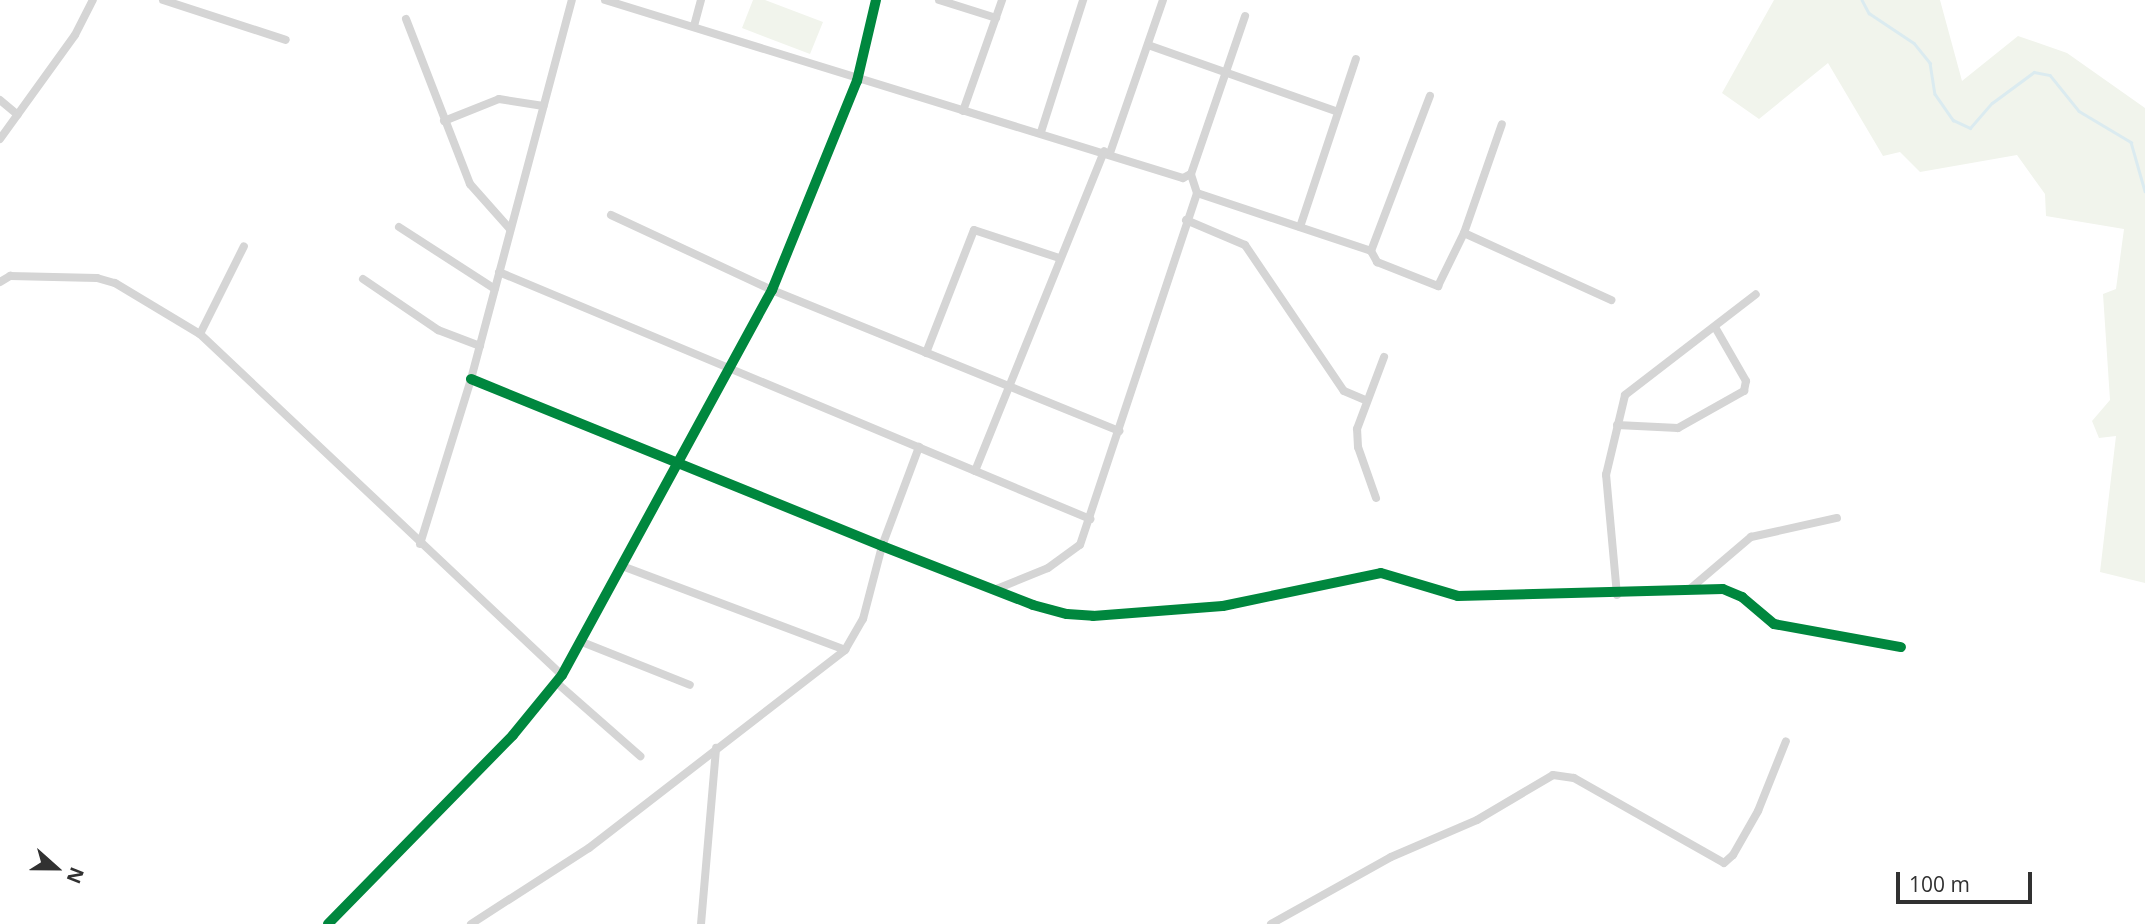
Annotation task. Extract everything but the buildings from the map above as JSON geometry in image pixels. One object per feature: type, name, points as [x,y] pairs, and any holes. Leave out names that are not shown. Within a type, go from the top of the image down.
[{"type":"street","points":[[0,139],[75,35],[93,0]]},
{"type":"street","points":[[163,0],[286,40]]},
{"type":"street","points":[[420,544],[471,379],[572,0]]},
{"type":"street","points":[[605,0],[694,26],[857,81],[1107,152],[1174,176],[1191,174]]},
{"type":"street","points":[[694,26],[701,0]]},
{"type":"street","points":[[328,924],[439,813],[560,679],[582,642],[772,290],[857,81],[876,0]]},
{"type":"street","points":[[939,0],[996,18]]},
{"type":"street","points":[[963,111],[1002,0]]},
{"type":"street","points":[[1041,132],[1083,0]]},
{"type":"street","points":[[975,471],[1059,258],[1107,152],[1163,0]]},
{"type":"street","points":[[994,590],[1070,557],[1080,545],[1197,193],[1191,174],[1245,16]]},
{"type":"street","points":[[407,19],[444,121],[475,192],[510,229]]},
{"type":"street","points":[[1148,45],[1338,112]]},
{"type":"street","points":[[1300,227],[1356,59]]},
{"type":"street","points":[[1371,251],[1430,96]]},
{"type":"street","points":[[444,121],[499,99],[543,106]]},
{"type":"street","points":[[0,100],[18,115]]},
{"type":"street","points":[[1197,193],[1371,251],[1377,262],[1438,286],[1464,233],[1502,124]]},
{"type":"street","points":[[611,215],[772,290],[1120,430]]},
{"type":"street","points":[[1186,220],[1245,246],[1344,391],[1365,400]]},
{"type":"street","points":[[399,227],[495,289]]},
{"type":"street","points":[[926,353],[974,230],[1059,258]]},
{"type":"street","points":[[1464,233],[1611,300]]},
{"type":"street","points":[[200,334],[244,247]]},
{"type":"street","points":[[499,272],[1090,519]]},
{"type":"street","points":[[0,282],[10,275],[97,278],[115,283],[200,334],[640,756]]},
{"type":"street","points":[[363,279],[438,330],[480,346]]},
{"type":"street","points":[[1617,595],[1606,489],[1617,425],[1628,391],[1648,382],[1756,294]]},
{"type":"street","points":[[1617,425],[1678,428],[1744,391],[1746,381],[1714,327]]},
{"type":"street","points":[[1376,498],[1358,447],[1365,400],[1384,357]]},
{"type":"street","points":[[471,379],[1047,610],[1093,616],[1237,604],[1381,573],[1446,595],[1617,595],[1691,587],[1732,591],[1774,624],[1901,647]]},
{"type":"street","points":[[471,924],[589,848],[845,650],[863,619],[882,546],[919,447]]},
{"type":"street","points":[[1691,587],[1751,537],[1837,518]]},
{"type":"street","points":[[622,566],[845,650]]},
{"type":"street","points":[[582,642],[690,685]]},
{"type":"street","points":[[1271,924],[1391,857],[1476,820],[1542,780],[1563,774],[1724,863],[1733,855],[1758,811],[1786,741]]},
{"type":"street","points":[[701,924],[716,748]]},
{"type":"shaded area","points":[[753,0],[765,0],[823,22],[810,54],[742,28]]},
{"type":"shaded area","points":[[1774,0],[1940,0],[1962,81],[2018,36],[2067,53],[2145,108],[2145,583],[2100,572],[2116,436],[2099,438],[2092,421],[2110,400],[2103,294],[2116,289],[2124,229],[2046,216],[2045,194],[2017,155],[1920,172],[1900,152],[1883,156],[1828,63],[1759,119],[1722,93]]},
{"type":"waterway","points":[[1862,0],[1869,13],[1914,43],[1930,63],[1935,94],[1953,120],[1970,128],[1992,103],[2034,72],[2050,75],[2079,111],[2131,142],[2145,191]]},
{"type":"cycle path","points":[[328,924],[513,735],[562,675],[772,290],[857,81],[876,0]]},
{"type":"cycle path","points":[[471,379],[882,546],[1033,605],[1067,614],[1093,616],[1223,606],[1381,573],[1458,596],[1723,589],[1742,597],[1774,624],[1901,647]]}]
